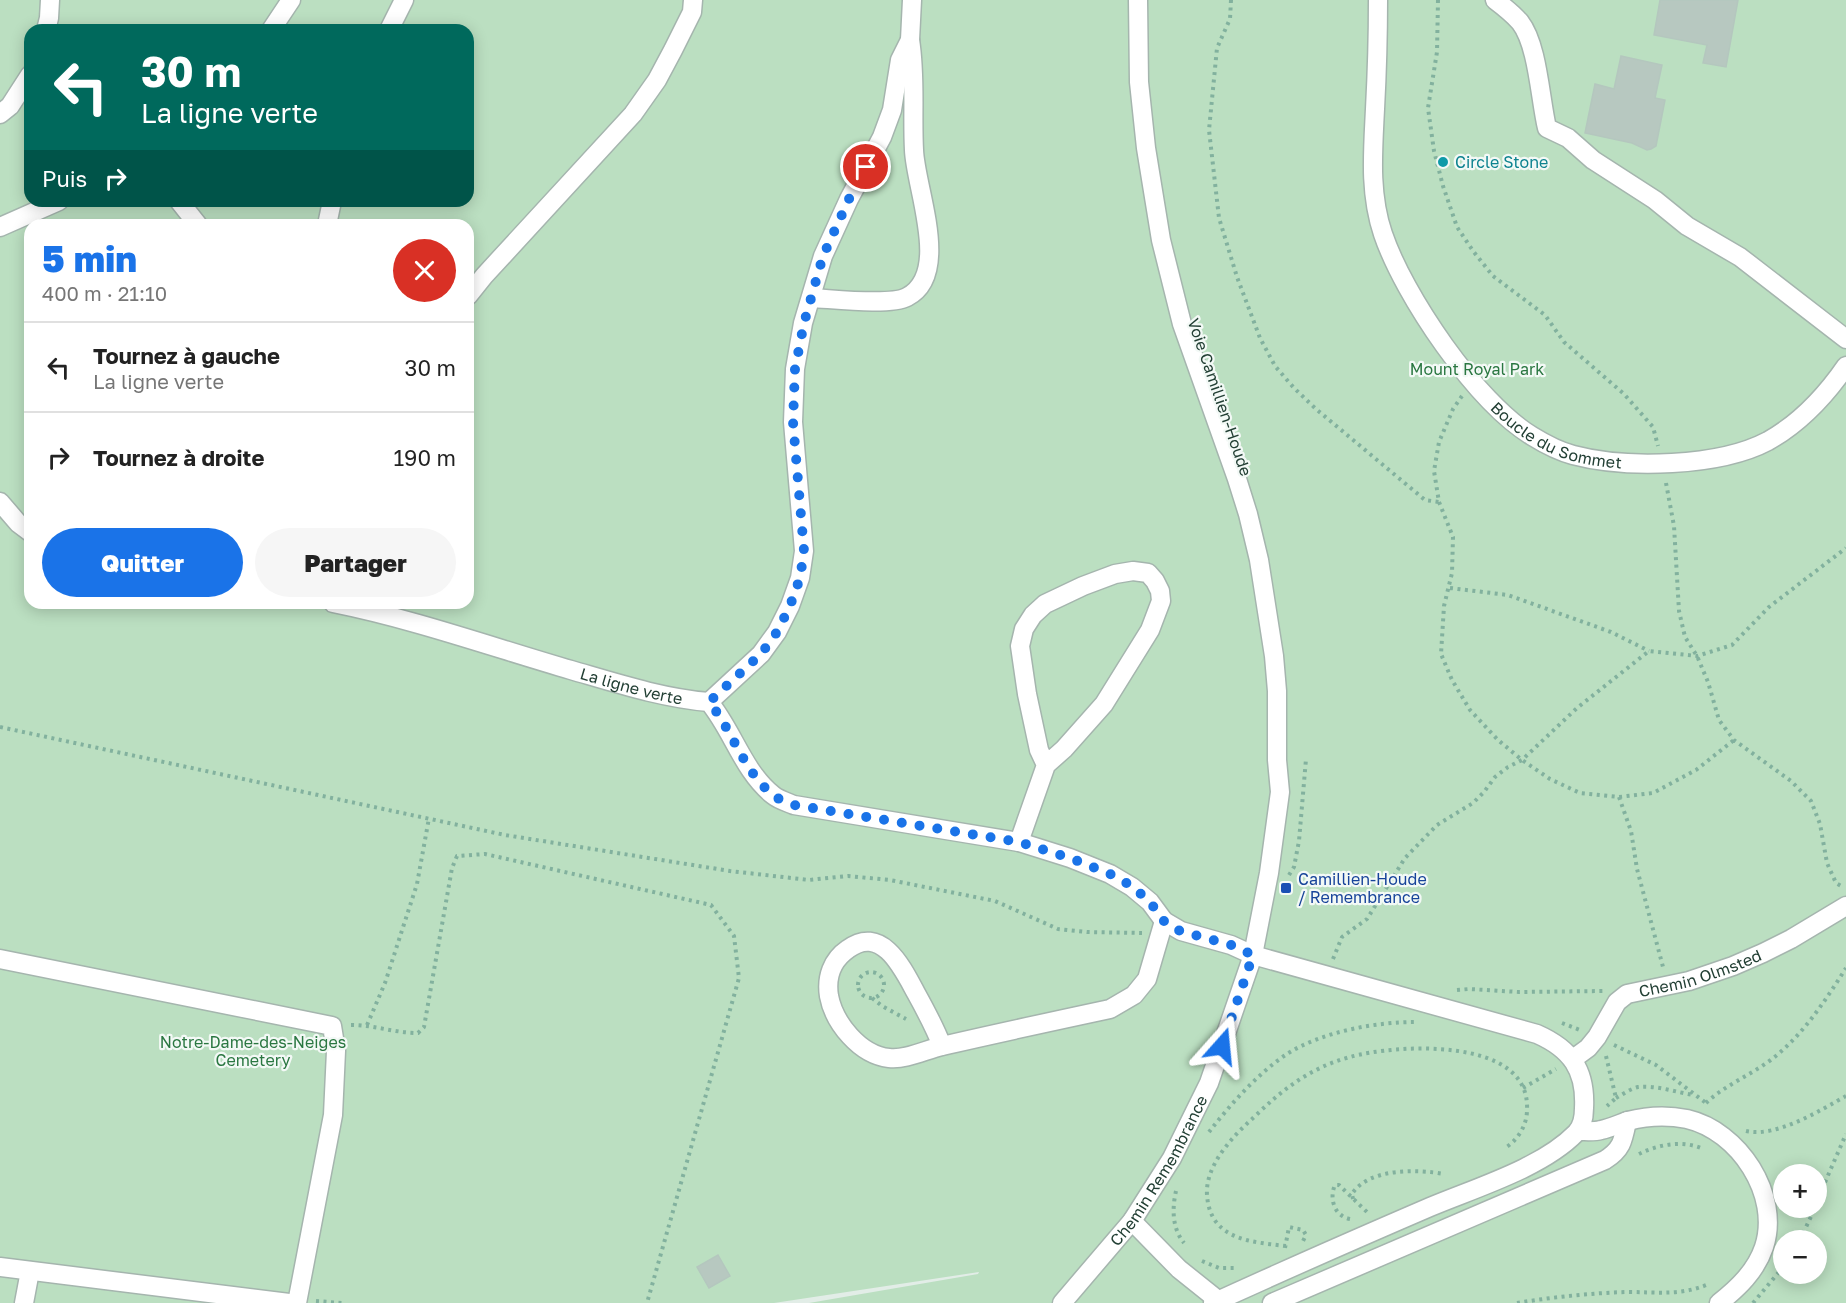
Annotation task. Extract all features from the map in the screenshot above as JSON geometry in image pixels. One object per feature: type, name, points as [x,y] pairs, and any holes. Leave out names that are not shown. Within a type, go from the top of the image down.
[{"type":"street","points":[[48,24],[50,0]]},
{"type":"street","points":[[275,24],[291,0]]},
{"type":"street","points":[[392,24],[404,0]]},
{"type":"street","points":[[474,289],[633,114],[657,80],[692,12],[693,0]]},
{"type":"street","points":[[812,298],[886,301],[907,297],[924,282],[930,249],[914,153],[914,62],[910,40],[912,0]]},
{"type":"street","name":"Voie Camillien-Houde","points":[[1138,0],[1140,93],[1146,148],[1161,240],[1182,324],[1239,487],[1259,560],[1276,680],[1280,792]]},
{"type":"street","name":"Voie Camillien-Houde","points":[[1149,0],[1151,96],[1161,178],[1172,238],[1193,320],[1258,511],[1276,591],[1286,671],[1290,732],[1289,763],[1280,792],[1269,873],[1253,955]]},
{"type":"street","name":"Boucle du Sommet","points":[[1378,0],[1372,171],[1375,205],[1383,234],[1394,261],[1418,306],[1455,359],[1508,418],[1529,435],[1551,447],[1571,454],[1625,463],[1663,463],[1735,454],[1767,441],[1789,427],[1824,394],[1846,366]]},
{"type":"street","points":[[1495,0],[1525,30],[1535,62],[1547,128],[1568,138],[1593,160],[1655,200],[1687,226],[1740,257],[1846,339]]},
{"type":"street","points":[[910,40],[900,60],[892,110],[882,137],[849,199],[823,256],[804,323],[795,369],[793,411],[795,469],[803,543],[800,578],[786,615],[761,654],[709,702],[720,716],[758,780],[775,797],[794,805],[1019,842],[1070,858],[1110,874],[1132,886],[1150,902],[1162,927],[1147,979],[1134,995],[1110,1009],[898,1058],[887,1058],[861,1046],[836,1017],[827,985],[830,970],[840,956],[863,942],[873,942],[893,954],[934,1026],[942,1046]]},
{"type":"street","points":[[0,114],[10,106],[24,84]]},
{"type":"street","points":[[0,227],[45,207]]},
{"type":"street","points":[[184,207],[193,219]]},
{"type":"street","points":[[0,502],[24,527]]},
{"type":"street","points":[[0,520],[24,527]]},
{"type":"street","points":[[1019,842],[1046,765],[1064,749],[1104,704],[1150,630],[1161,600],[1160,591],[1148,573],[1133,571],[1115,574],[1083,586],[1045,604],[1033,615],[1024,629],[1020,646],[1039,750],[1046,765]]},
{"type":"street","name":"La ligne verte","points":[[376,609],[629,687],[693,701],[709,702]]},
{"type":"street","name":"Chemin Olmsted","points":[[1564,1065],[1588,1048],[1617,1002],[1627,994],[1712,975],[1763,953],[1825,920],[1846,906]]},
{"type":"street","points":[[1132,1221],[1179,1269],[1216,1302],[1526,1167],[1563,1145],[1579,1131],[1584,1116],[1585,1100],[1580,1070],[1564,1065],[1560,1047],[1537,1034],[1253,955],[1231,945],[1162,927]]},
{"type":"street","name":"Chemin Remembrance","points":[[1062,1303],[1132,1221],[1172,1158],[1209,1083],[1253,955]]},
{"type":"street","points":[[0,959],[332,1026],[336,1051],[333,1114],[304,1302]]},
{"type":"street","points":[[1579,1131],[1600,1130],[1627,1121],[1662,1116],[1690,1120],[1718,1133],[1732,1145],[1753,1170],[1763,1192],[1768,1220],[1764,1248],[1749,1275],[1719,1303]]},
{"type":"street","points":[[1272,1303],[1605,1160],[1618,1150],[1623,1141],[1627,1121]]},
{"type":"street","points":[[0,1266],[289,1303]]},
{"type":"street","points":[[24,1303],[30,1271]]},
{"type":"path","points":[[1231,0],[1230,19],[1217,48],[1209,130],[1219,218],[1237,277],[1260,338],[1275,366],[1316,409],[1425,500],[1439,502]]},
{"type":"path","points":[[1438,0],[1437,52],[1428,108],[1434,151],[1443,186],[1458,227],[1493,276],[1545,315],[1564,342],[1624,394],[1653,427],[1663,463],[1674,526],[1679,611],[1685,637],[1697,656],[1708,682],[1719,720],[1734,740],[1791,781],[1811,801],[1820,824],[1827,863],[1836,883],[1846,889]]},
{"type":"path","points":[[1473,381],[1453,409],[1439,442],[1434,471],[1439,502],[1453,537],[1452,573],[1444,606],[1441,654],[1452,680],[1470,710],[1498,740],[1522,760],[1550,779],[1580,793],[1619,797],[1653,793],[1696,770],[1734,740]]},
{"type":"path","points":[[1450,588],[1508,595],[1611,632],[1649,651],[1697,656],[1732,645],[1769,607],[1846,548]]},
{"type":"path","points":[[1324,957],[1333,960],[1342,937],[1367,919],[1406,858],[1437,825],[1473,803],[1495,777],[1508,766],[1522,760],[1577,708],[1649,651]]},
{"type":"path","points":[[0,727],[506,835],[730,871],[809,880],[848,876],[890,880],[995,901],[1058,929],[1087,932],[1162,927]]},
{"type":"path","points":[[1288,876],[1294,867],[1299,841],[1306,759]]},
{"type":"path","points":[[1619,797],[1631,831],[1636,869],[1668,986]]},
{"type":"path","points":[[367,1025],[385,983],[417,884],[429,818]]},
{"type":"path","points":[[332,1026],[367,1025],[410,1033],[418,1033],[424,1027],[452,868],[458,856],[484,854],[711,905],[734,936],[740,978],[647,1303]]},
{"type":"path","points":[[1712,1109],[1706,1104],[1718,1092],[1755,1071],[1793,1040],[1810,1020],[1846,968]]},
{"type":"path","points":[[872,998],[879,995],[884,988],[881,976],[873,973],[862,976],[859,984],[864,995],[914,1024],[934,1026]]},
{"type":"path","points":[[1449,990],[1603,991],[1627,994]]},
{"type":"path","points":[[1204,1138],[1251,1086],[1276,1062],[1293,1051],[1323,1038],[1356,1029],[1401,1022],[1423,1022]]},
{"type":"path","points":[[1597,1036],[1605,1052],[1616,1098]]},
{"type":"path","points":[[1285,1248],[1248,1242],[1228,1233],[1214,1218],[1208,1203],[1207,1190],[1211,1170],[1224,1150],[1249,1122],[1294,1082],[1318,1069],[1352,1056],[1413,1048],[1453,1051],[1489,1059],[1510,1070],[1517,1077],[1527,1103],[1526,1120],[1517,1137],[1505,1148]]},
{"type":"path","points":[[1554,1062],[1564,1065]]},
{"type":"path","points":[[1523,1088],[1564,1065]]},
{"type":"path","points":[[1604,1107],[1638,1087],[1694,1095]]},
{"type":"path","points":[[1742,1130],[1751,1132],[1774,1129],[1815,1113],[1846,1096]]},
{"type":"path","points":[[1827,1179],[1846,1134]]},
{"type":"path","points":[[1633,1156],[1658,1147],[1677,1144],[1697,1146],[1707,1150]]},
{"type":"path","points":[[1354,1200],[1352,1194],[1358,1186],[1387,1174],[1413,1171],[1444,1174]]},
{"type":"path","points":[[1356,1219],[1344,1218],[1335,1209],[1333,1197],[1335,1185],[1339,1185],[1368,1214],[1361,1217]]},
{"type":"path","points":[[1177,1187],[1173,1206],[1175,1225],[1179,1237],[1186,1246]]},
{"type":"path","points":[[1285,1248],[1290,1227],[1299,1228],[1305,1233],[1305,1238],[1299,1243]]},
{"type":"path","points":[[1276,1253],[1292,1246]]},
{"type":"path","points":[[1196,1256],[1219,1268],[1235,1269],[1246,1266]]},
{"type":"path","points":[[1753,1303],[1773,1279]]},
{"type":"path","points":[[1517,1303],[1601,1293],[1679,1293],[1699,1289],[1714,1281]]},
{"type":"path","points":[[304,1302],[342,1303]]},
{"type":"green space","points":[[0,0],[1846,0],[1846,1303],[809,1303],[979,1272],[774,1303],[0,1303]]},
{"type":"building","points":[[1660,0],[1738,0],[1726,67],[1703,63],[1707,45],[1654,35]]},
{"type":"building","points":[[1621,56],[1662,65],[1655,98],[1665,100],[1656,146],[1651,149],[1647,150],[1632,143],[1585,133],[1595,84],[1614,89]]},
{"type":"building","points":[[718,1255],[730,1276],[709,1288],[697,1267]]},
{"type":"place","name":"Circle Stone","points":[[1443,162]]},
{"type":"place","name":"Camillien-Houde / Remembrance","points":[[1286,888]]},
{"type":"route","points":[[866,167],[823,256],[804,323],[795,369],[793,422],[795,469],[804,551],[800,578],[777,632],[761,654],[709,702],[720,716],[758,780],[775,797],[794,805],[1019,842],[1070,858],[1110,874],[1132,886],[1150,902],[1164,921],[1180,931],[1231,945],[1253,955],[1222,1046]]},
{"type":"park label","name":"Mount Royal Park","points":[[1477,369]]},
{"type":"park label","name":"Notre-Dame-des-Neiges Cemetery","points":[[253,1051]]}]
